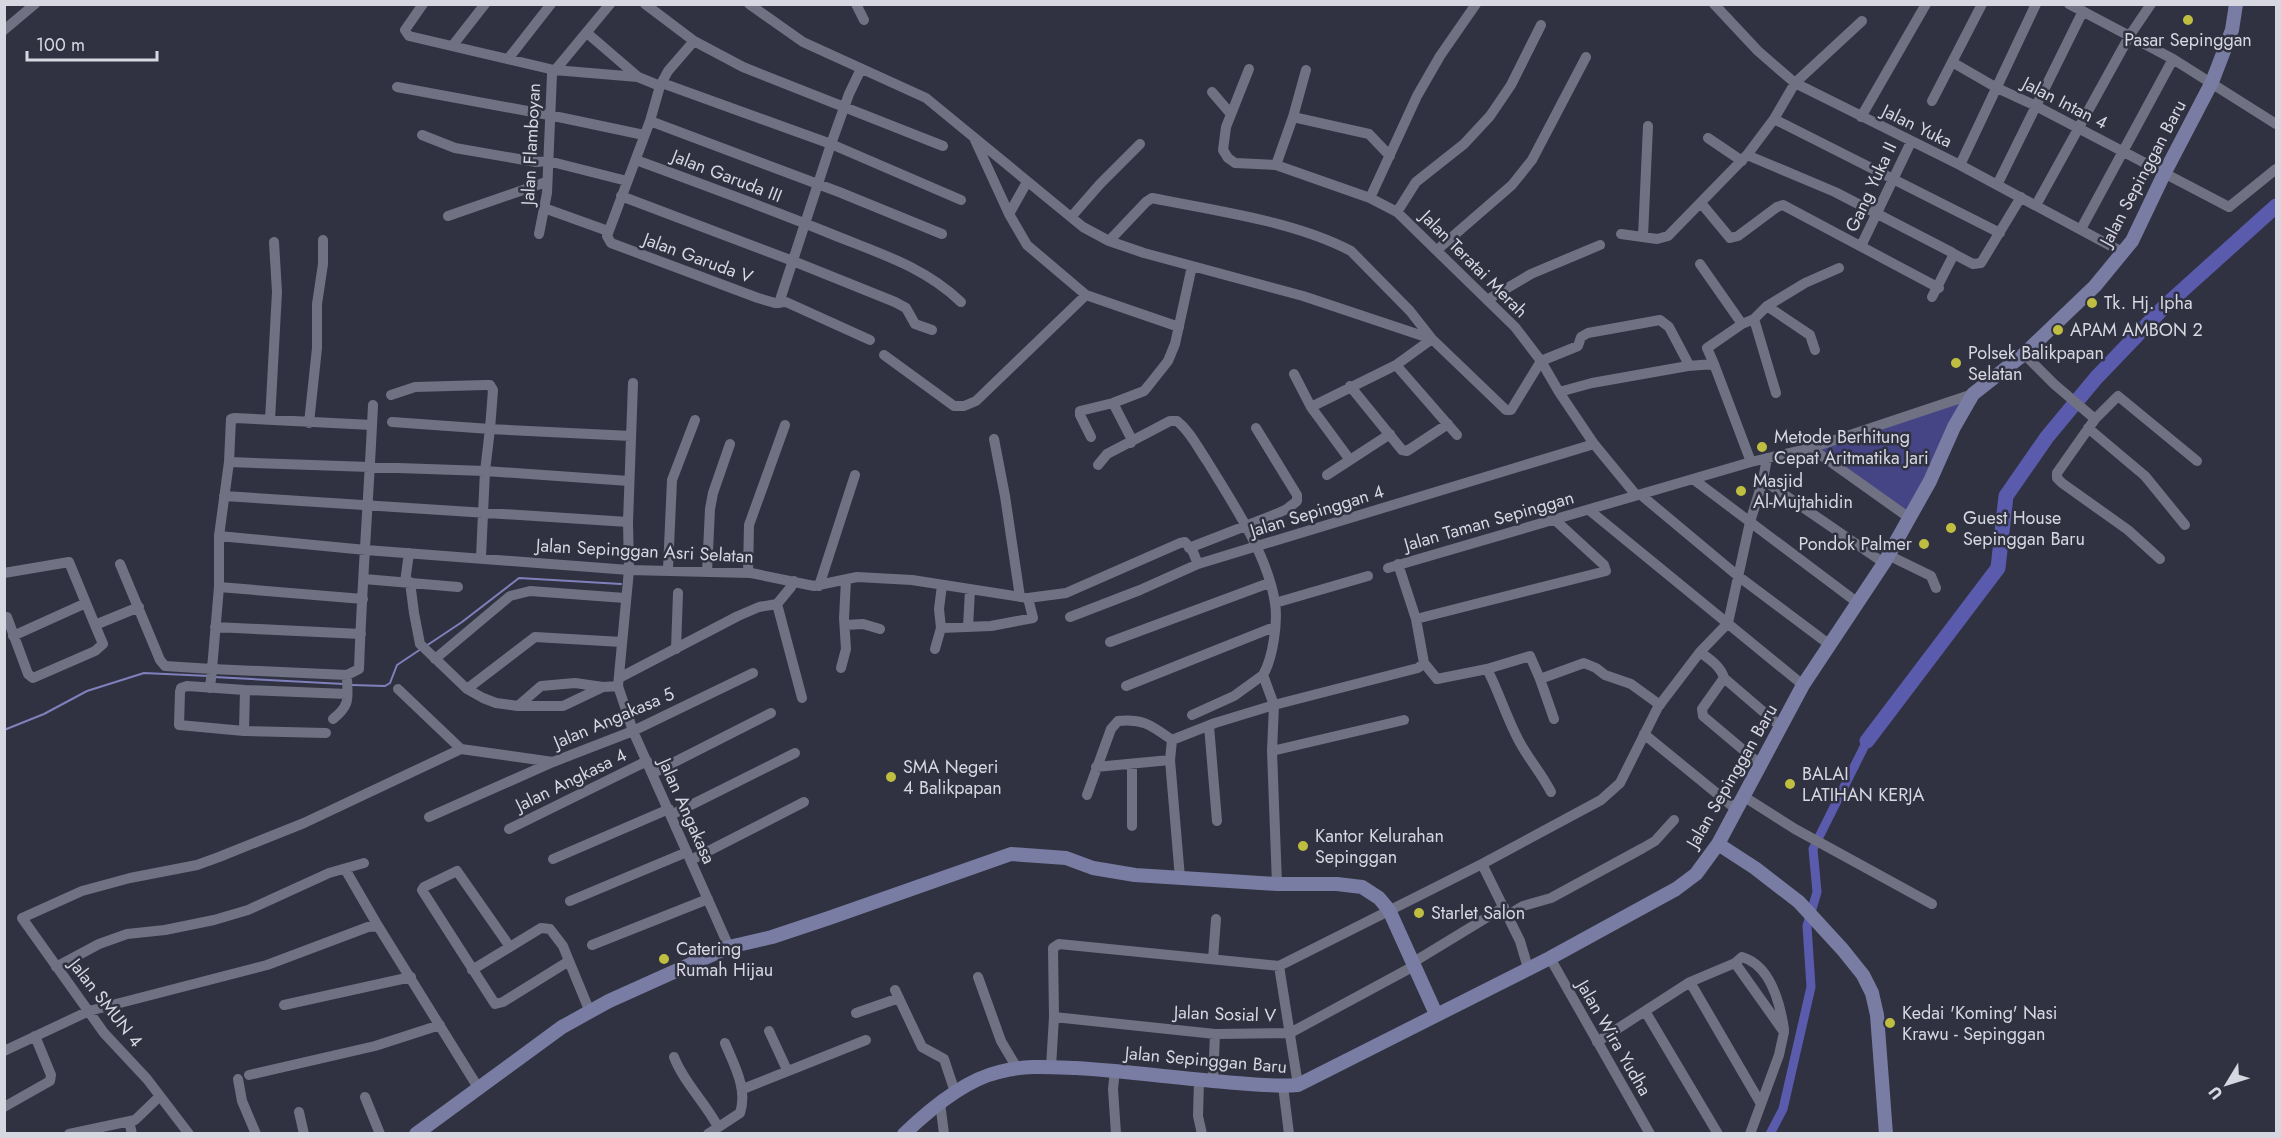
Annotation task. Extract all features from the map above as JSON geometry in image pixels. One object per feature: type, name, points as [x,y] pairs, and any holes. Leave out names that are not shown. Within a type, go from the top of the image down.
[{"type":"street","points":[[4,30],[34,4]]},
{"type":"street","points":[[423,4],[405,30],[409,36],[554,70],[638,77],[831,144],[961,200]]},
{"type":"street","points":[[453,45],[485,4]]},
{"type":"street","points":[[508,59],[551,4]]},
{"type":"street","name":"Jalan Flamboyan","points":[[539,234],[547,193],[550,86],[554,70],[610,4]]},
{"type":"street","points":[[645,4],[694,41],[743,67],[943,146]]},
{"type":"street","points":[[748,4],[803,42],[926,98],[1083,227],[1109,241],[1144,253],[1303,296],[1432,339]]},
{"type":"street","points":[[856,4],[864,20]]},
{"type":"street","points":[[1370,198],[1417,96],[1440,56],[1476,4]]},
{"type":"street","name":"Jalan Yuka","points":[[1714,4],[1758,51],[1795,83],[1960,165],[2124,253]]},
{"type":"street","points":[[1861,117],[1926,4]]},
{"type":"street","points":[[1932,101],[1982,4]]},
{"type":"street","points":[[1960,165],[2036,4]]},
{"type":"street","points":[[2069,4],[2130,35],[2146,47],[2173,59],[2277,124]]},
{"type":"street","points":[[2036,205],[2130,35],[2151,4]]},
{"type":"street","name":"Jalan Sepinggan Baru","points":[[904,1134],[940,1102],[955,1092],[997,1072],[1017,1068],[1115,1070],[1199,1080],[1283,1086],[1298,1084],[1550,958],[1676,889],[1696,874],[1718,844],[1803,685],[1886,559],[1930,481],[1954,427],[1973,394],[2024,354],[2095,286],[2124,253],[2212,82],[2235,20],[2236,4]]},
{"type":"street","points":[[1997,185],[2083,11]]},
{"type":"street","points":[[1621,234],[1657,239],[1668,236],[1744,158],[1774,119],[1795,83],[1862,21]]},
{"type":"street","points":[[1397,212],[1416,182],[1464,144],[1490,116],[1511,85],[1541,25]]},
{"type":"street","points":[[587,33],[638,77]]},
{"type":"street","points":[[608,236],[661,84],[668,71],[694,41]]},
{"type":"street","points":[[1437,250],[1512,185],[1532,160],[1586,57]]},
{"type":"street","points":[[2081,229],[2173,59]]},
{"type":"street","name":"Jalan Intan 4","points":[[1952,62],[1997,88],[2231,207],[2277,169]]},
{"type":"street","points":[[779,303],[831,144],[861,69]]},
{"type":"street","points":[[1212,92],[1230,113],[1249,69]]},
{"type":"street","points":[[1276,165],[1306,70]]},
{"type":"street","points":[[397,87],[644,135]]},
{"type":"street","name":"Jalan Teratai Merah","points":[[1230,113],[1223,150],[1235,163],[1276,165],[1370,198],[1397,212],[1515,327],[1541,362],[1594,444],[1639,495],[1738,576],[1830,645]]},
{"type":"street","points":[[1293,117],[1369,134],[1390,156]]},
{"type":"street","points":[[1774,119],[2000,233]]},
{"type":"street","points":[[650,121],[942,234]]},
{"type":"street","points":[[1643,236],[1648,126]]},
{"type":"street","points":[[422,135],[455,148],[536,162],[548,161],[627,181]]},
{"type":"street","points":[[973,136],[1009,214],[1027,245],[1086,295],[1179,327]]},
{"type":"street","points":[[1708,138],[1744,158],[1802,177],[1977,265],[1985,259],[2021,197]]},
{"type":"street","name":"Gang Yuka II","points":[[1861,246],[1911,142]]},
{"type":"street","points":[[1072,216],[1140,144]]},
{"type":"street","name":"Jalan Garuda III","points":[[636,160],[806,223],[926,273],[961,302]]},
{"type":"street","points":[[448,216],[546,182]]},
{"type":"street","points":[[1009,214],[1027,182]]},
{"type":"street","points":[[621,196],[793,261],[903,306],[915,324],[932,330]]},
{"type":"street","points":[[1109,241],[1152,198],[1227,212],[1299,231],[1339,245],[1351,251],[1410,310],[1432,339],[1508,411],[1541,362],[1578,346],[1581,337],[1588,333],[1660,320],[1669,327],[1688,366]]},
{"type":"street","points":[[1701,203],[1730,238],[1738,236],[1783,205],[1861,246],[1935,292],[1954,254]]},
{"type":"street","name":"Jalan Garuda V","points":[[544,208],[608,236],[611,243],[758,298],[779,303],[786,302],[870,340]]},
{"type":"street","points":[[309,423],[317,348],[317,304],[323,264],[323,240]]},
{"type":"street","points":[[270,420],[277,292],[274,242]]},
{"type":"street","points":[[1487,300],[1531,274],[1600,245]]},
{"type":"street","points":[[1700,264],[1742,324]]},
{"type":"street","points":[[1091,437],[1080,411],[1113,403],[1144,391],[1168,361],[1179,327],[1192,266]]},
{"type":"street","points":[[1751,462],[1707,348],[1742,324],[1754,319],[1767,306],[1805,283],[1839,268]]},
{"type":"street","points":[[884,355],[954,406],[964,406],[975,401],[1086,295]]},
{"type":"street","points":[[1767,306],[1810,335],[1815,350]]},
{"type":"street","points":[[1754,319],[1776,393]]},
{"type":"street","points":[[1311,407],[1396,364],[1432,339]]},
{"type":"street","points":[[2024,354],[2145,476],[2185,525]]},
{"type":"street","points":[[1396,364],[1457,435]]},
{"type":"street","points":[[1559,393],[1592,382],[1688,366],[1714,364]]},
{"type":"street","points":[[1294,374],[1311,407],[1350,460]]},
{"type":"street","points":[[618,682],[629,572],[628,522],[633,384]]},
{"type":"street","points":[[391,395],[415,387],[489,386],[493,390],[485,471],[481,557]]},
{"type":"street","points":[[1350,386],[1402,450],[1407,451],[1448,424]]},
{"type":"street","name":"Jalan Taman Sepinggan","points":[[1424,663],[1416,620],[1393,566],[1693,478],[1811,448],[1973,394]]},
{"type":"street","points":[[2160,559],[2128,530],[2057,478],[2057,473],[2091,421],[2118,396],[2197,461]]},
{"type":"street","points":[[1113,403],[1131,438],[1131,443]]},
{"type":"street","points":[[120,564],[154,647],[165,666],[346,675],[359,669],[373,405]]},
{"type":"street","points":[[210,687],[219,587],[219,536],[229,462],[231,419],[372,425]]},
{"type":"street","points":[[668,569],[672,480],[695,420]]},
{"type":"street","points":[[1098,465],[1107,454],[1170,421],[1177,421],[1189,434],[1244,526],[1269,583],[1275,603],[1274,627],[1270,664],[1264,677],[1234,696],[1192,715]]},
{"type":"street","points":[[392,422],[631,436]]},
{"type":"street","points":[[748,573],[749,525],[785,425]]},
{"type":"street","points":[[1198,564],[1189,548],[1287,509],[1297,501],[1297,495],[1256,428]]},
{"type":"street","points":[[1327,475],[1390,434]]},
{"type":"street","points":[[941,628],[991,626],[1033,618],[1024,597],[994,439]]},
{"type":"street","points":[[707,572],[710,509],[713,493],[730,444]]},
{"type":"street","name":"Jalan Sepinggan 4","points":[[1070,617],[1140,590],[1198,564],[1594,444]]},
{"type":"street","points":[[1811,448],[1908,517]]},
{"type":"street","points":[[1050,1067],[1054,1017],[1053,948],[1055,945],[1279,966],[1482,864],[1610,794],[1620,783],[1660,705],[1700,652],[1728,623],[1750,522],[1767,458]]},
{"type":"street","points":[[229,462],[485,471],[629,481]]},
{"type":"street","points":[[819,586],[855,476]]},
{"type":"street","points":[[1693,478],[1858,603]]},
{"type":"street","points":[[1763,480],[1886,559],[1931,576],[1936,588]]},
{"type":"street","points":[[224,496],[628,522]]},
{"type":"street","points":[[1589,510],[1803,685]]},
{"type":"street","points":[[1416,620],[1606,570],[1604,565],[1555,520]]},
{"type":"street","name":"Jalan Sepinggan Asri Selatan","points":[[219,536],[366,550],[481,557],[629,572],[668,569],[748,573],[793,584],[819,586],[866,577],[912,580],[1024,597],[1066,593],[1180,543],[1185,542],[1189,548]]},
{"type":"street","points":[[409,553],[408,582],[420,644],[467,688],[496,703],[518,706],[563,706],[618,682],[738,616],[759,607],[778,603],[793,584]]},
{"type":"street","points":[[4,573],[69,562],[103,644],[33,678],[28,674],[7,617]]},
{"type":"street","points":[[1275,603],[1368,576]]},
{"type":"street","points":[[364,579],[458,587]]},
{"type":"street","points":[[842,668],[846,650],[846,580]]},
{"type":"street","points":[[1110,642],[1269,583]]},
{"type":"street","points":[[935,649],[941,628],[939,609],[942,585]]},
{"type":"street","points":[[219,587],[363,598]]},
{"type":"street","points":[[968,627],[969,590]]},
{"type":"street","points":[[435,659],[503,601],[519,592],[625,596]]},
{"type":"street","points":[[676,649],[678,593]]},
{"type":"street","points":[[14,636],[86,603]]},
{"type":"street","points":[[778,603],[802,698]]},
{"type":"street","points":[[95,625],[139,607]]},
{"type":"street","points":[[845,622],[880,629]]},
{"type":"street","points":[[215,627],[361,634]]},
{"type":"street","points":[[1126,686],[1274,627]]},
{"type":"street","points":[[467,688],[536,637],[622,642]]},
{"type":"street","points":[[1700,652],[1714,662],[1723,673],[1724,678],[1781,727]]},
{"type":"street","points":[[1172,740],[1272,699],[1418,668],[1424,663],[1437,679],[1487,669],[1530,656],[1554,718]]},
{"type":"street","points":[[1540,679],[1584,663],[1605,675],[1631,684],[1660,705]]},
{"type":"street","points":[[1487,669],[1516,735],[1551,792]]},
{"type":"street","name":"Jalan Angakasa 5","points":[[461,749],[553,762],[633,731],[753,673]]},
{"type":"street","points":[[333,719],[345,708],[346,675]]},
{"type":"street","points":[[1264,677],[1272,699],[1277,884]]},
{"type":"street","points":[[1724,678],[1702,710],[1703,716],[1760,764]]},
{"type":"street","name":"Jalan Angakasa","points":[[618,682],[633,731],[729,947]]},
{"type":"street","points":[[518,706],[541,686],[574,683],[603,687]]},
{"type":"street","points":[[326,733],[244,731],[179,725],[181,688],[187,686],[347,694]]},
{"type":"street","points":[[398,689],[461,749]]},
{"type":"street","points":[[244,731],[245,690]]},
{"type":"street","points":[[652,773],[771,713]]},
{"type":"street","points":[[1087,795],[1111,729],[1118,721],[1132,719],[1146,722],[1172,740]]},
{"type":"street","points":[[1272,751],[1404,720]]},
{"type":"street","points":[[1209,726],[1217,821]]},
{"type":"street","points":[[1644,734],[1736,809]]},
{"type":"street","points":[[1172,740],[1170,760],[1180,878]]},
{"type":"street","name":"Jalan SMUN 4","points":[[189,1134],[160,1096],[104,1033],[22,918],[82,891],[130,878],[197,865],[219,857],[304,823],[461,749]]},
{"type":"street","points":[[554,859],[670,812],[795,753]]},
{"type":"street","points":[[1096,767],[1170,760]]},
{"type":"street","name":"Jalan Angkasa 4","points":[[509,829],[647,761]]},
{"type":"street","points":[[429,817],[553,762]]},
{"type":"street","points":[[1132,765],[1132,826]]},
{"type":"street","points":[[1743,796],[1796,829],[1932,904]]},
{"type":"street","points":[[570,900],[689,856],[804,802]]},
{"type":"street","name":"Jalan Sosial V","points":[[1054,1017],[1215,1034],[1290,1033],[1506,911],[1551,898],[1627,857],[1655,841],[1674,820]]},
{"type":"street","points":[[1718,844],[1755,868],[1799,902],[1863,975],[1872,993],[1878,1027],[1886,1134]]},
{"type":"street","points":[[416,1134],[562,1027],[609,1001],[729,947],[772,937],[1011,854],[1066,858],[1093,868],[1136,875],[1362,887],[1379,898],[1389,910],[1436,1014]]},
{"type":"street","points":[[56,967],[99,944],[128,934],[165,930],[248,910],[329,873],[364,863]]},
{"type":"street","points":[[1482,864],[1520,941],[1528,968]]},
{"type":"street","points":[[345,869],[479,1089]]},
{"type":"street","points":[[510,947],[458,871],[424,887],[422,890],[472,970],[493,1002],[498,1005],[569,961]]},
{"type":"street","points":[[592,945],[708,899]]},
{"type":"street","points":[[1214,959],[1216,919]]},
{"type":"street","points":[[4,1051],[89,1011],[267,965],[368,927],[378,926]]},
{"type":"street","points":[[472,970],[541,928],[550,929],[563,946],[590,1012]]},
{"type":"street","points":[[1597,1042],[1690,982],[1735,963],[1742,957],[1751,959],[1767,978],[1780,1004],[1784,1032],[1779,1055],[1750,1134]]},
{"type":"street","name":"Jalan Wira Yudha","points":[[1550,958],[1650,1134]]},
{"type":"street","points":[[1735,963],[1784,1032]]},
{"type":"street","points":[[1279,966],[1298,1084]]},
{"type":"street","points":[[284,1005],[411,977]]},
{"type":"street","points":[[978,978],[1001,1041],[1017,1068]]},
{"type":"street","points":[[1690,982],[1761,1104]]},
{"type":"street","points":[[856,1013],[897,994],[922,1047],[944,1059],[955,1092]]},
{"type":"street","points":[[1645,1011],[1718,1134]]},
{"type":"street","points":[[249,1075],[375,1047],[440,1025]]},
{"type":"street","points":[[770,1031],[787,1070]]},
{"type":"street","points":[[1213,1081],[1215,1034]]},
{"type":"street","points":[[4,1107],[50,1081],[51,1075],[35,1036]]},
{"type":"street","points":[[742,1089],[866,1040]]},
{"type":"street","points":[[708,1134],[740,1113],[742,1089],[725,1043]]},
{"type":"street","points":[[674,1057],[684,1077],[709,1110],[718,1127]]},
{"type":"street","points":[[1115,1070],[1116,1134]]},
{"type":"street","points":[[238,1079],[242,1101],[256,1134]]},
{"type":"street","points":[[1199,1080],[1198,1116],[1202,1134]]},
{"type":"street","points":[[1283,1086],[1289,1134]]},
{"type":"street","points":[[69,1134],[135,1120],[160,1096]]},
{"type":"street","points":[[365,1097],[380,1134]]},
{"type":"street","points":[[940,1102],[944,1134]]},
{"type":"street","points":[[299,1112],[304,1134]]},
{"type":"street","points":[[129,1121],[132,1134]]},
{"type":"shaded area","points":[[1963,401],[1907,511],[1821,449]]},
{"type":"waterway","points":[[1867,741],[1998,568],[2006,496],[2047,437],[2096,378],[2165,306],[2276,206]]},
{"type":"waterway","points":[[426,646],[462,622],[519,578],[621,584]]},
{"type":"waterway","points":[[352,685],[385,686],[390,683],[397,665],[421,649]]},
{"type":"waterway","points":[[4,730],[44,714],[87,691],[144,673],[209,676]]},
{"type":"waterway","points":[[214,677],[344,684]]},
{"type":"waterway","points":[[1770,1134],[1783,1109],[1811,987],[1807,926],[1817,892],[1813,849],[1867,741]]},
{"type":"place","name":"Pasar Sepinggan","points":[[2188,20]]},
{"type":"place","name":"Tk. Hj. Ipha","points":[[2092,303]]},
{"type":"place","name":"APAM AMBON 2","points":[[2058,330]]},
{"type":"place","name":"Polsek Balikpapan Selatan","points":[[1956,363]]},
{"type":"place","name":"Metode Berhitung Cepat Aritmatika Jari","points":[[1762,447]]},
{"type":"place","name":"Masjid Al-Mujtahidin","points":[[1741,491]]},
{"type":"place","name":"Guest House Sepinggan Baru","points":[[1951,528]]},
{"type":"place","name":"Pondok Palmer","points":[[1924,544]]},
{"type":"place","name":"SMA Negeri 4 Balikpapan","points":[[891,777]]},
{"type":"place","name":"BALAI LATIHAN KERJA","points":[[1790,784]]},
{"type":"place","name":"Kantor Kelurahan Sepinggan","points":[[1303,846]]},
{"type":"place","name":"Starlet Salon","points":[[1419,913]]},
{"type":"place","name":"Catering Rumah Hijau","points":[[664,959]]},
{"type":"place","name":"Kedai 'Koming' Nasi Krawu - Sepinggan","points":[[1890,1023]]}]
